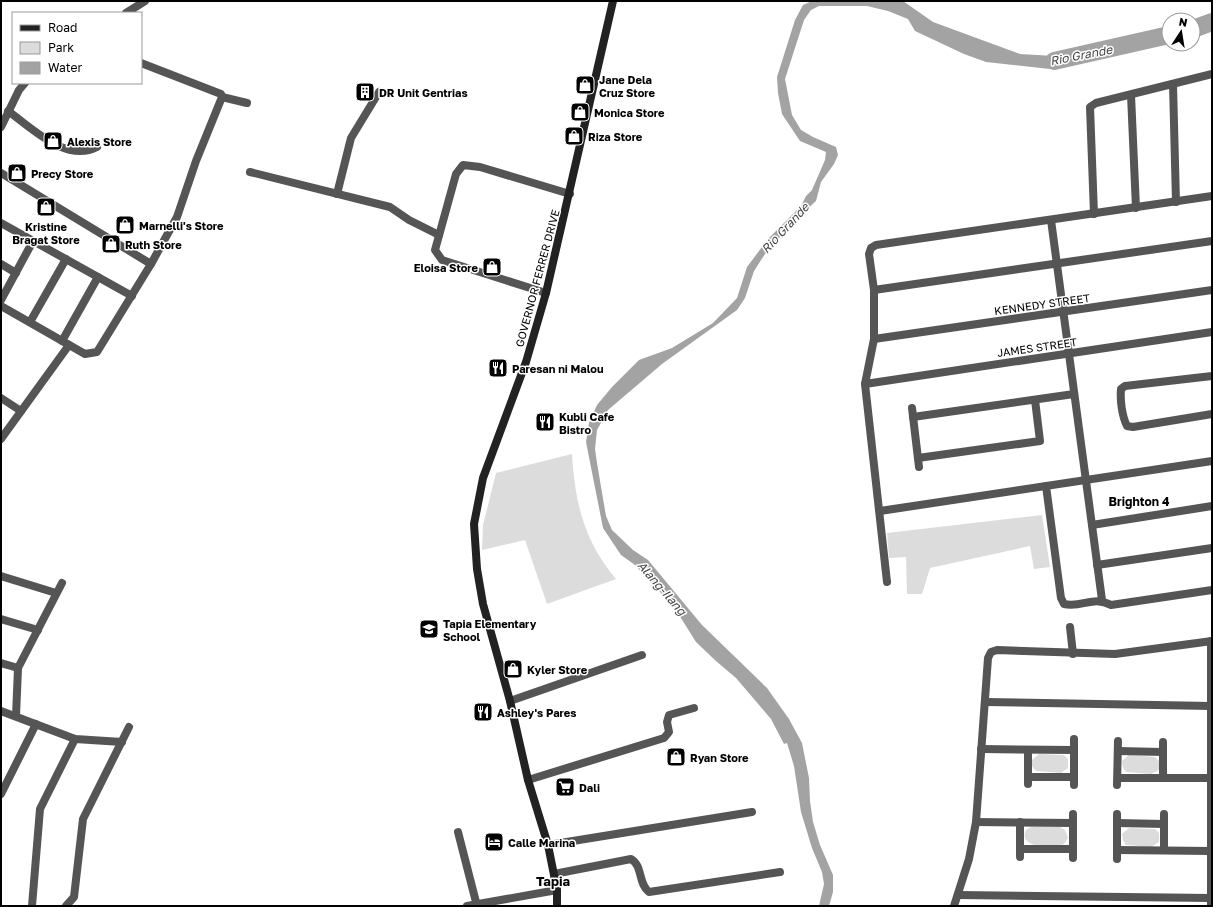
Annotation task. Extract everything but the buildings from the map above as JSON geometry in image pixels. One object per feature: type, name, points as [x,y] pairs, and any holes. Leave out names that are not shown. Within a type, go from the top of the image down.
[{"type":"main road","name":"GOVERNOR FERRER DRIVE","points":[[558,906],[557,890],[548,845],[528,780],[510,701],[483,604],[477,569],[474,524],[483,478],[526,362],[546,293],[570,194],[613,1]]},
{"type":"street","points":[[128,12],[145,1]]},
{"type":"street","points":[[142,63],[221,94],[222,97],[247,103]]},
{"type":"street","points":[[1094,214],[1090,107],[1096,103],[1212,74]]},
{"type":"street","points":[[1,127],[19,90],[24,84]]},
{"type":"street","points":[[1173,84],[1176,202]]},
{"type":"street","points":[[337,194],[351,138],[378,92]]},
{"type":"street","points":[[1131,95],[1136,208]]},
{"type":"street","points":[[1,306],[85,354],[97,352],[151,264],[177,217],[196,161],[222,97]]},
{"type":"street","points":[[8,111],[42,136],[68,149],[88,152],[97,147]]},
{"type":"street","points":[[546,293],[442,260],[435,250],[456,174],[463,165],[480,167],[570,194]]},
{"type":"street","points":[[250,172],[390,207],[409,220],[439,235]]},
{"type":"street","points":[[1,173],[151,264]]},
{"type":"street","points":[[887,582],[865,384],[874,339],[874,290],[869,254],[871,248],[876,245],[1212,196]]},
{"type":"street","points":[[1051,220],[1102,600]]},
{"type":"street","points":[[1,223],[132,296]]},
{"type":"street","points":[[1,300],[33,241]]},
{"type":"street","points":[[874,290],[1212,241]]},
{"type":"street","points":[[30,322],[66,259]]},
{"type":"street","points":[[1,264],[16,273]]},
{"type":"street","points":[[1,439],[65,343],[98,277]]},
{"type":"street","name":"KENNEDY STREET","points":[[874,339],[1212,290]]},
{"type":"street","name":"JAMES STREET","points":[[865,384],[1212,332]]},
{"type":"street","points":[[1212,376],[1125,386],[1121,389],[1124,420],[1127,426],[1133,427],[1212,414]]},
{"type":"street","points":[[913,417],[1074,394]]},
{"type":"street","points":[[1,398],[21,411]]},
{"type":"street","points":[[918,458],[1040,441],[1035,400]]},
{"type":"street","points":[[912,408],[919,467]]},
{"type":"street","points":[[880,511],[1212,461]]},
{"type":"street","points":[[1046,486],[1061,598],[1064,604],[1071,605],[1102,600],[1112,605],[1212,590]]},
{"type":"street","points":[[1092,525],[1212,506]]},
{"type":"street","points":[[1097,565],[1212,548]]},
{"type":"street","points":[[1,576],[56,593]]},
{"type":"street","points":[[16,716],[18,668],[62,583]]},
{"type":"street","points":[[1,619],[38,630]]},
{"type":"street","points":[[1070,627],[1073,654]]},
{"type":"street","points":[[954,906],[969,859],[976,822],[984,702],[988,658],[991,652],[997,650],[1073,654],[1115,654],[1212,641],[1211,902],[958,895]]},
{"type":"street","points":[[510,701],[642,655]]},
{"type":"street","points":[[1,664],[18,668]]},
{"type":"street","points":[[984,702],[1211,706]]},
{"type":"street","points":[[528,780],[664,738],[669,732],[667,722],[669,715],[694,708]]},
{"type":"street","points":[[1,711],[75,739],[122,742]]},
{"type":"street","points":[[1,794],[36,724]]},
{"type":"street","points":[[66,906],[74,897],[83,819],[129,727]]},
{"type":"street","points":[[32,906],[40,808],[75,739]]},
{"type":"street","points":[[1028,750],[1028,781],[1074,781],[1074,739]]},
{"type":"street","points":[[1118,741],[1117,781],[1164,778],[1211,778]]},
{"type":"street","points":[[1163,742],[1164,778]]},
{"type":"street","points":[[981,749],[1074,750]]},
{"type":"street","points":[[1118,751],[1163,752]]},
{"type":"street","points":[[548,845],[752,812]]},
{"type":"street","points":[[1072,858],[1073,814]]},
{"type":"street","points":[[1117,814],[1117,859]]},
{"type":"street","points":[[1164,814],[1164,850]]},
{"type":"street","points":[[976,822],[1073,823]]},
{"type":"street","points":[[1020,822],[1020,853],[1072,849]]},
{"type":"street","points":[[1117,823],[1164,824]]},
{"type":"street","points":[[458,832],[477,905]]},
{"type":"street","points":[[1117,850],[1211,851]]},
{"type":"street","points":[[554,874],[631,859],[637,867],[642,884],[649,892],[780,872]]},
{"type":"street","points":[[467,906],[557,890]]},
{"type":"green space","points":[[572,454],[573,472],[583,521],[596,550],[616,579],[547,604],[525,540],[482,550],[483,525],[496,473]]},
{"type":"green space","points":[[1042,515],[1050,567],[1034,569],[1030,546],[930,568],[922,594],[907,594],[906,557],[889,558],[887,533]]},
{"type":"green space","points":[[1039,754],[1064,755],[1068,759],[1068,768],[1061,773],[1036,771],[1032,766],[1032,760]]},
{"type":"green space","points":[[1129,755],[1155,757],[1159,761],[1159,770],[1151,774],[1126,772],[1123,768],[1122,761]]},
{"type":"green space","points":[[1031,827],[1060,827],[1065,830],[1068,838],[1064,843],[1057,846],[1037,845],[1026,840],[1026,830]]},
{"type":"green space","points":[[1129,828],[1155,829],[1159,833],[1159,842],[1151,847],[1126,845],[1122,834]]},
{"type":"water","name":"Alang-Ilang","points":[[812,1],[903,1],[933,22],[1020,54],[1054,56],[1078,50],[1079,63],[1050,69],[986,62],[964,54],[915,31],[908,19],[888,11],[867,6],[819,6],[811,10],[804,20],[785,79],[792,115],[801,130],[836,147],[838,155],[834,164],[821,182],[816,201],[795,220],[765,254],[754,271],[745,298],[737,310],[662,364],[608,410],[597,430],[595,449],[597,463],[606,516],[612,530],[633,550],[648,560],[702,625],[767,688],[789,719],[802,743],[809,778],[813,822],[820,845],[833,875],[833,892],[829,906],[819,906],[824,884],[822,872],[812,848],[801,812],[794,766],[787,743],[784,744],[771,719],[736,678],[696,642],[674,607],[635,565],[621,555],[603,528],[586,442],[589,423],[597,405],[612,387],[639,360],[672,348],[713,323],[737,298],[747,267],[768,239],[801,206],[806,196],[812,190],[825,160],[826,152],[800,141],[782,114],[777,77],[795,20],[803,5]]},
{"type":"waterway","name":"Rio Grande","points":[[1201,26],[1212,22]]},
{"type":"waterway","name":"Rio Grande","points":[[1054,61],[1161,37]]},
{"type":"place","name":"Jane Dela Cruz Store","points":[[585,85]]},
{"type":"place","name":"DR Unit Gentrias","points":[[365,92]]},
{"type":"place","name":"Monica Store","points":[[580,112]]},
{"type":"place","name":"Riza Store","points":[[574,136]]},
{"type":"place","name":"Alexis Store","points":[[53,141]]},
{"type":"place","name":"Precy Store","points":[[17,173]]},
{"type":"place","name":"Kristine Bragat Store","points":[[46,207]]},
{"type":"place","name":"Marnelli's Store","points":[[125,225]]},
{"type":"place","name":"Ruth Store","points":[[111,244]]},
{"type":"place","name":"Eloisa Store","points":[[492,267]]},
{"type":"place","name":"Paresan ni Malou","points":[[498,368]]},
{"type":"place","name":"Kubli Cafe Bistro","points":[[545,422]]},
{"type":"place","name":"Tapia Elementary School","points":[[429,629]]},
{"type":"place","name":"Kyler Store","points":[[513,669]]},
{"type":"place","name":"Ashley's Pares","points":[[483,712]]},
{"type":"place","name":"Ryan Store","points":[[676,757]]},
{"type":"place","name":"Dali","points":[[565,787]]},
{"type":"place","name":"Calle Marina","points":[[494,842]]},
{"type":"district","name":"Brighton 4","points":[[1139,501]]},
{"type":"district","name":"Tapia","points":[[553,881]]}]
